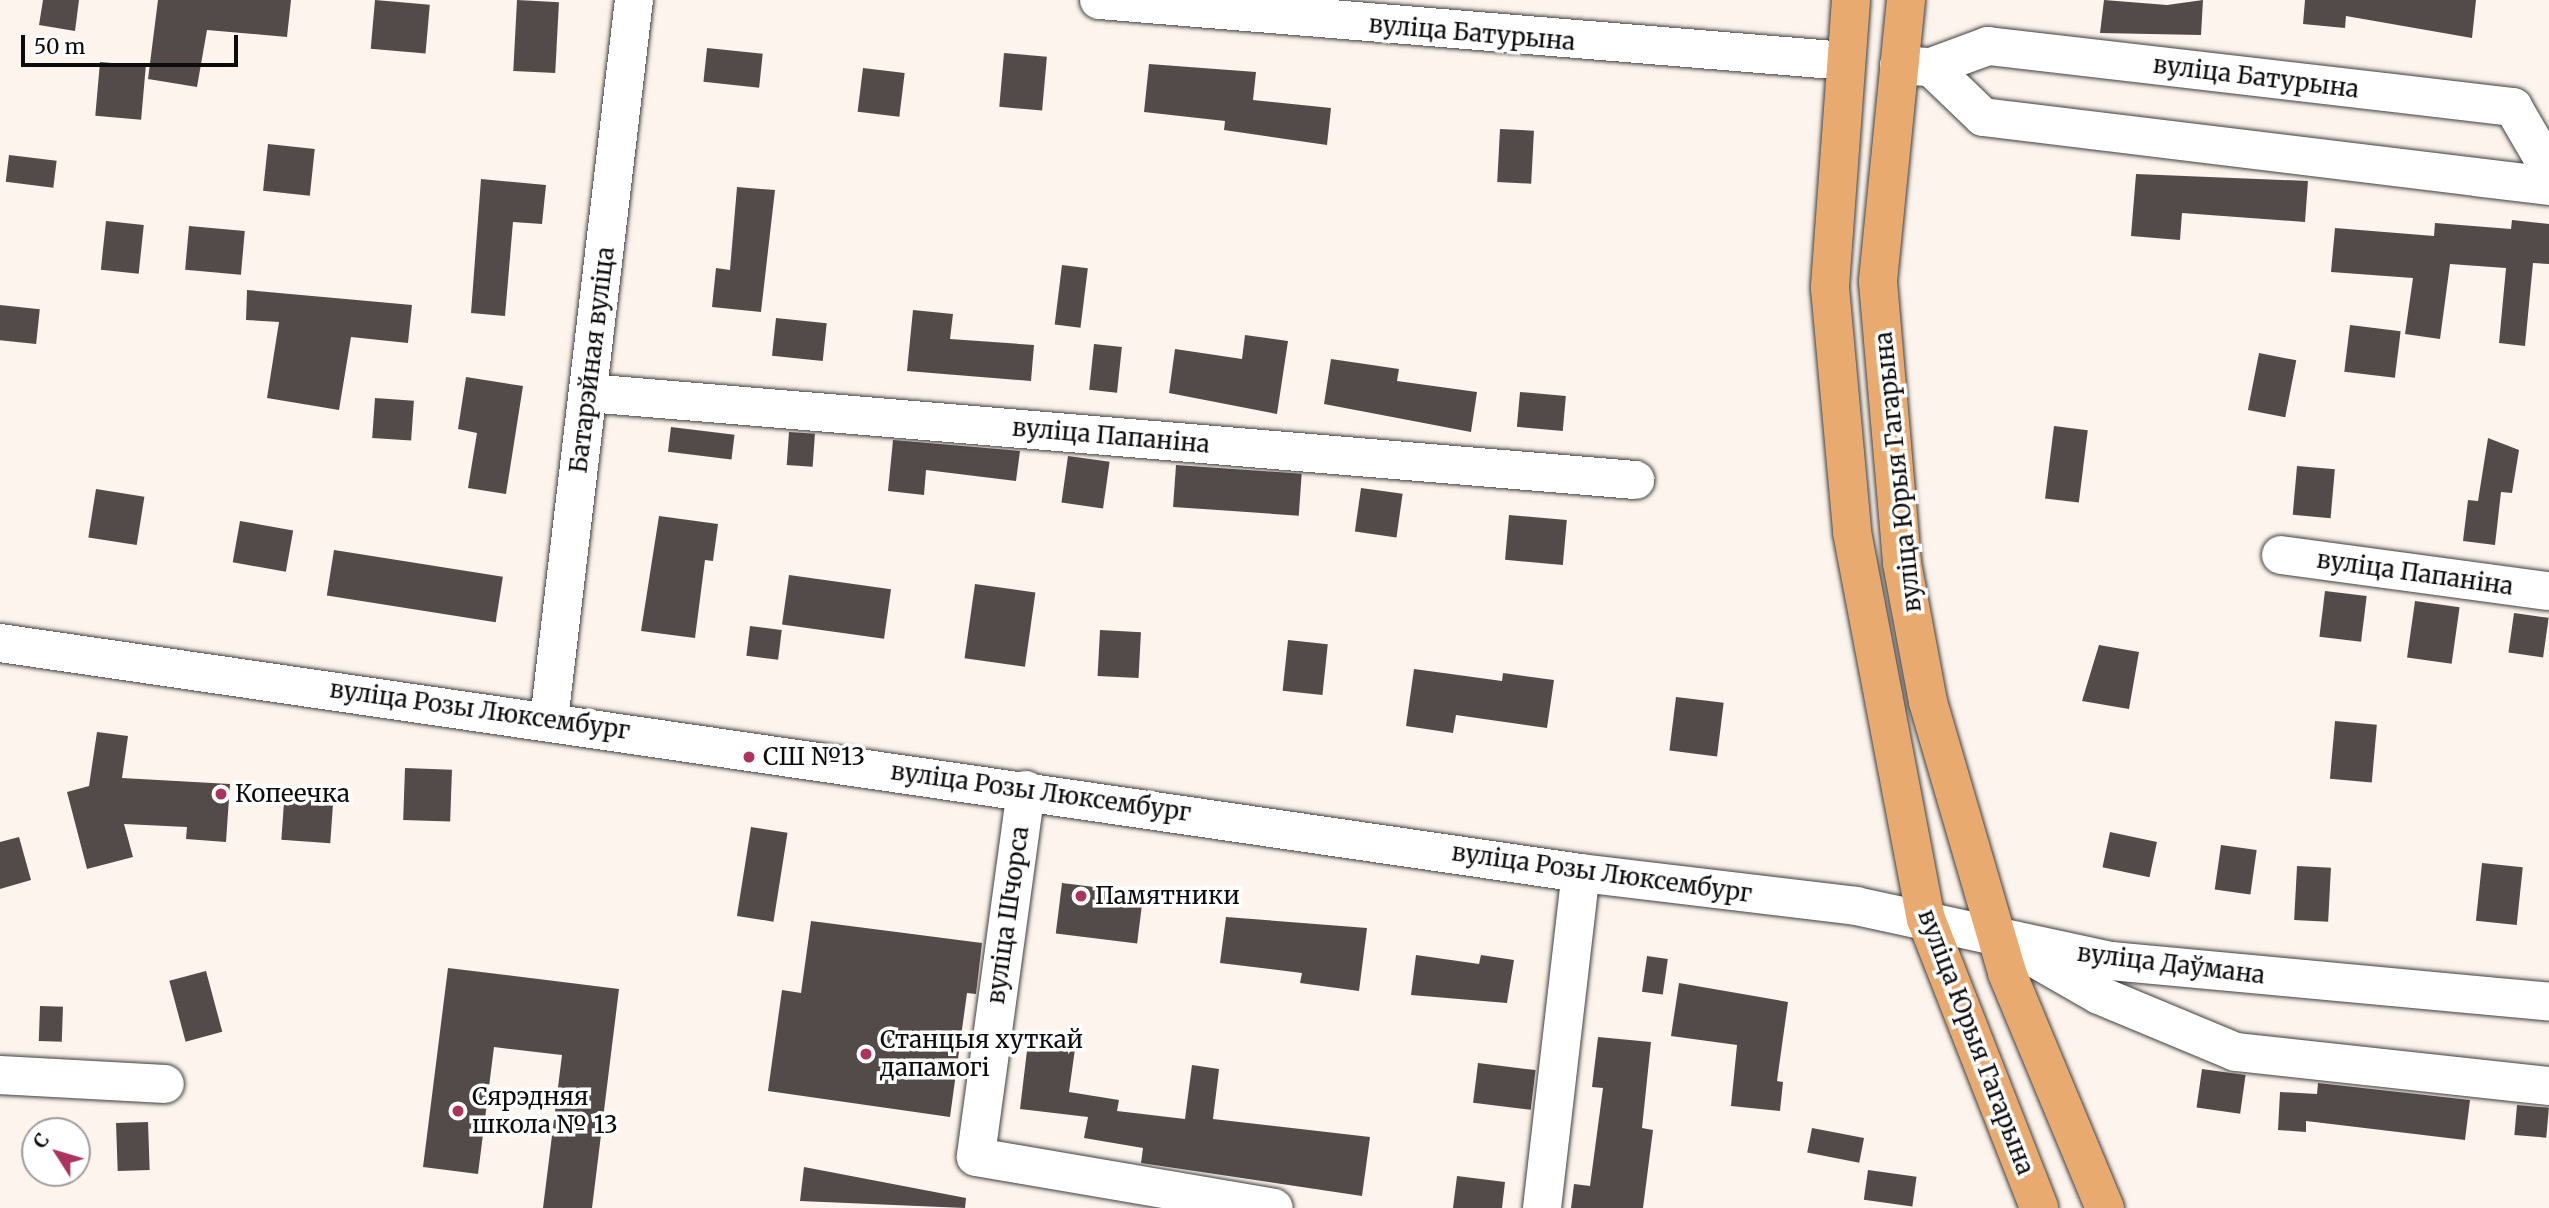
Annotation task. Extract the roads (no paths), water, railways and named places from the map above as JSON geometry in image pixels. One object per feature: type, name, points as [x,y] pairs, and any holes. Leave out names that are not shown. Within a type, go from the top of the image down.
[{"type":"main road","name":"вуліца Юрыя Гагарына","points":[[1851,0],[1830,288],[1852,532],[1926,919],[2039,1208]]},
{"type":"main road","name":"вуліца Юрыя Гагарына","points":[[1906,0],[1915,66],[1878,282],[1902,563],[1928,702],[1997,936],[2105,1208]]},
{"type":"street","name":"Батарэйная вуліца","points":[[549,720],[634,0]]},
{"type":"street","name":"вуліца Батурына","points":[[1099,0],[1845,61]]},
{"type":"street","name":"вуліца Батурына","points":[[1915,66],[1988,46],[2513,107],[2549,169]]},
{"type":"street","points":[[1915,66],[1983,117],[2549,186]]},
{"type":"street","name":"вуліца Папаніна","points":[[588,393],[1635,480]]},
{"type":"street","name":"вуліца Папаніна","points":[[2281,555],[2549,591]]},
{"type":"street","name":"вуліца Розы Люксембург","points":[[0,643],[549,720],[1581,873],[1856,906],[1997,936]]},
{"type":"street","name":"вуліца Шчорса","points":[[1026,790],[976,1157],[1274,1208]]},
{"type":"street","points":[[1542,1208],[1581,873]]},
{"type":"street","name":"вуліца Даўмана","points":[[1997,936],[2111,961],[2549,1002]]},
{"type":"street","name":"вуліца Даўмана","points":[[1997,936],[2099,995],[2236,1052],[2549,1086]]},
{"type":"street","points":[[0,1074],[165,1084]]},
{"type":"place","name":"СШ №13","points":[[749,757]]},
{"type":"place","name":"Копеечка","points":[[221,794]]},
{"type":"place","name":"Памятники","points":[[1081,896]]},
{"type":"place","name":"Станцыя хуткай дапамогі","points":[[866,1054]]},
{"type":"place","name":"Сярэдняя школа № 13","points":[[458,1111]]}]
